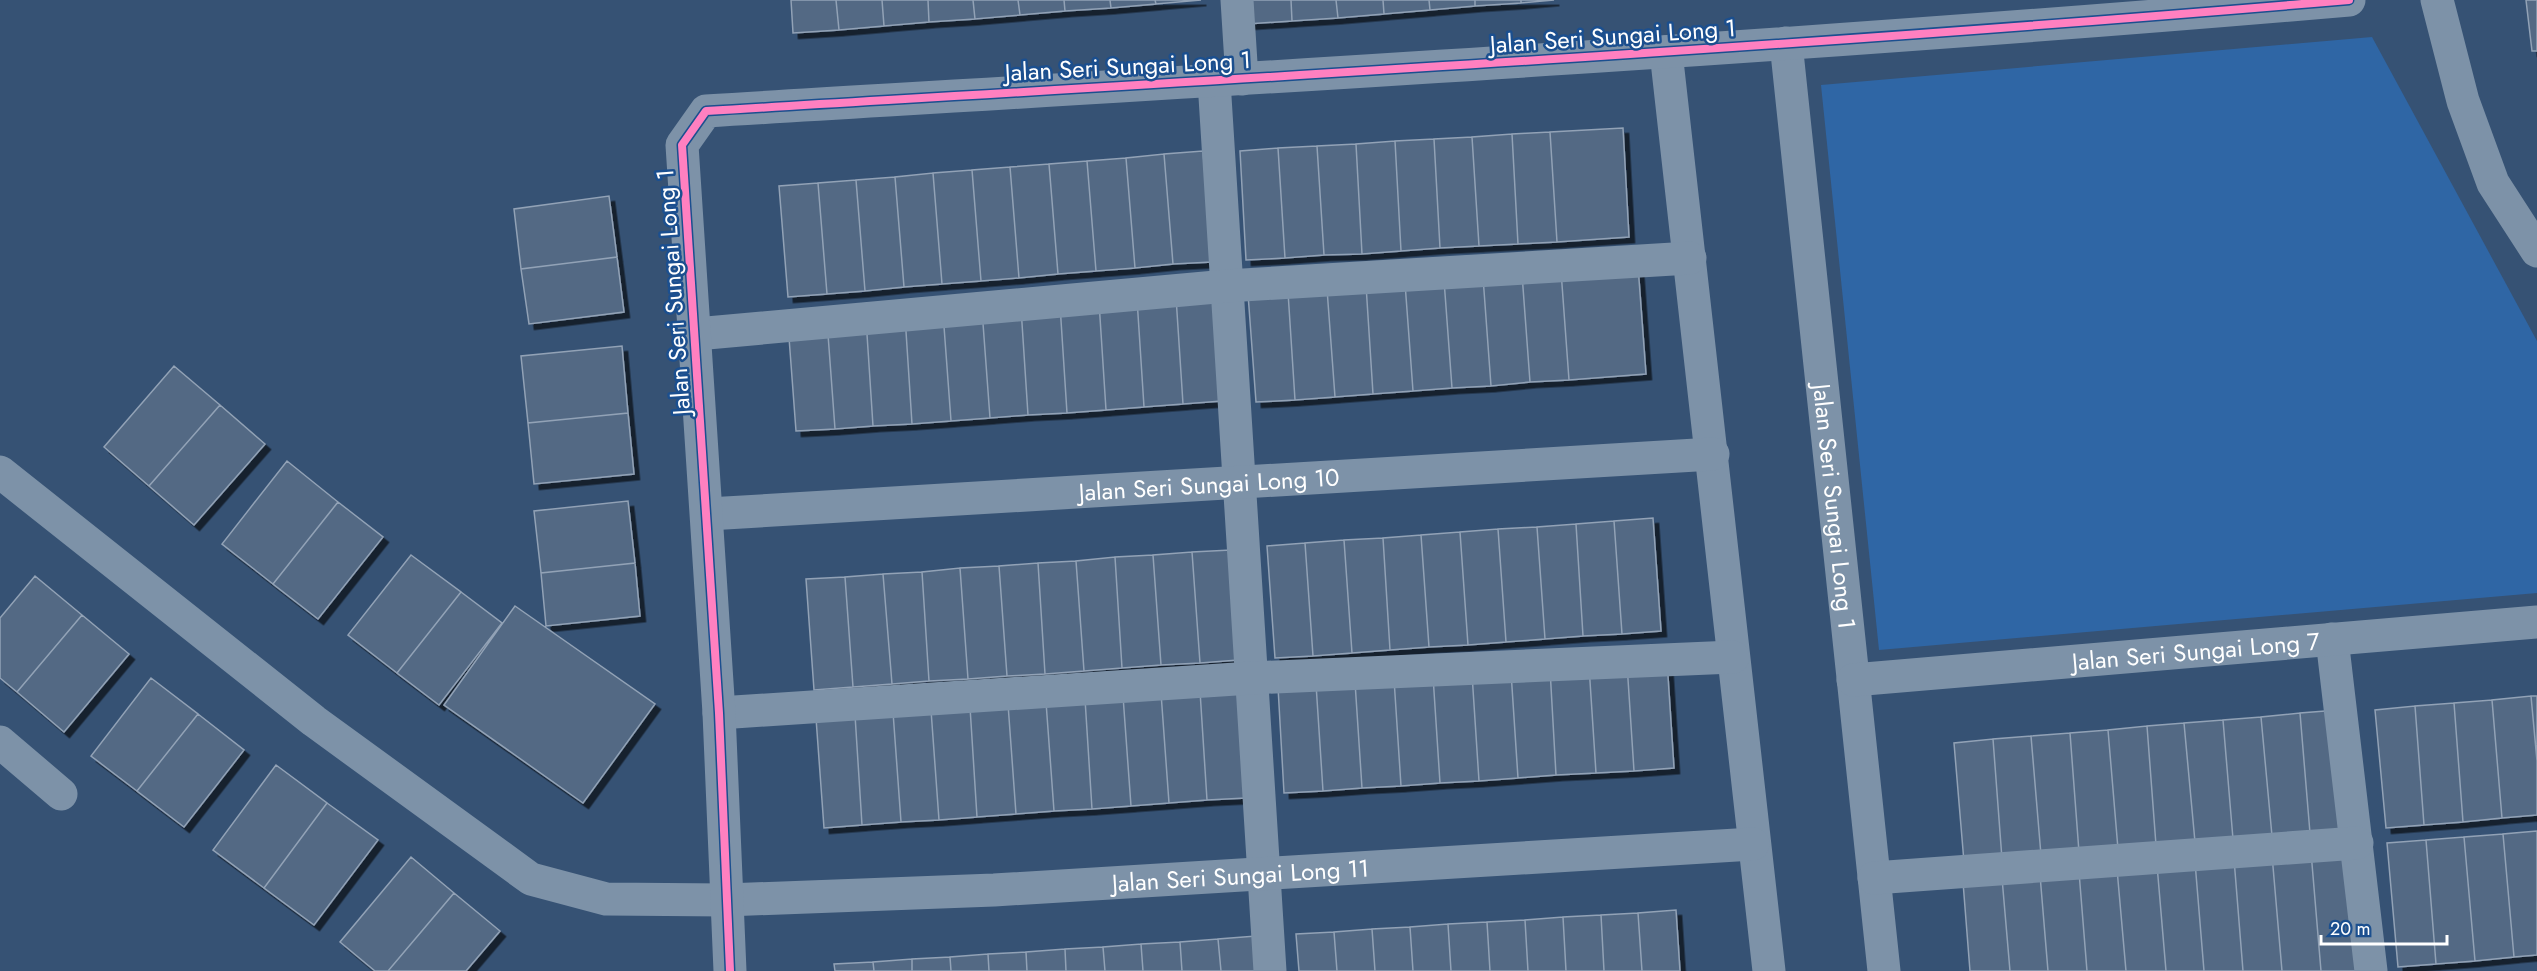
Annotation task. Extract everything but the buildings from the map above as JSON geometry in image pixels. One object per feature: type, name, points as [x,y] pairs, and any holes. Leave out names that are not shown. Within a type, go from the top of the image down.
[{"type":"street","points":[[1237,0],[1228,80],[1227,286],[1270,971]]},
{"type":"street","name":"Jalan Seri Sungai Long 1","points":[[730,971],[720,713],[682,145],[706,111],[1666,52],[2068,24],[2349,0]]},
{"type":"street","points":[[2437,0],[2463,101],[2493,183],[2537,251]]},
{"type":"street","name":"Jalan Seri Sungai Long 1","points":[[1786,43],[1884,971]]},
{"type":"street","points":[[1666,52],[1713,454],[1753,844],[1769,971]]},
{"type":"street","points":[[696,334],[1227,286],[1690,258]]},
{"type":"street","name":"Jalan Seri Sungai Long 10","points":[[708,514],[1713,454]]},
{"type":"street","name":"Jalan Seri Sungai Long 11","points":[[0,472],[314,721],[531,879],[606,899],[726,900],[994,890],[1753,844]]},
{"type":"street","name":"Jalan Seri Sungai Long 7","points":[[1853,680],[2537,622]]},
{"type":"street","points":[[2332,639],[2371,971]]},
{"type":"street","points":[[720,713],[1251,678],[1734,657]]},
{"type":"street","points":[[0,742],[61,794]]},
{"type":"street","points":[[1874,878],[2357,843]]},
{"type":"shaded area","points":[[2372,37],[2537,341],[2537,593],[1879,650],[1821,85]]},
{"type":"cycle path","points":[[730,971],[719,713],[682,145],[706,111],[1733,47],[2349,0]]}]
